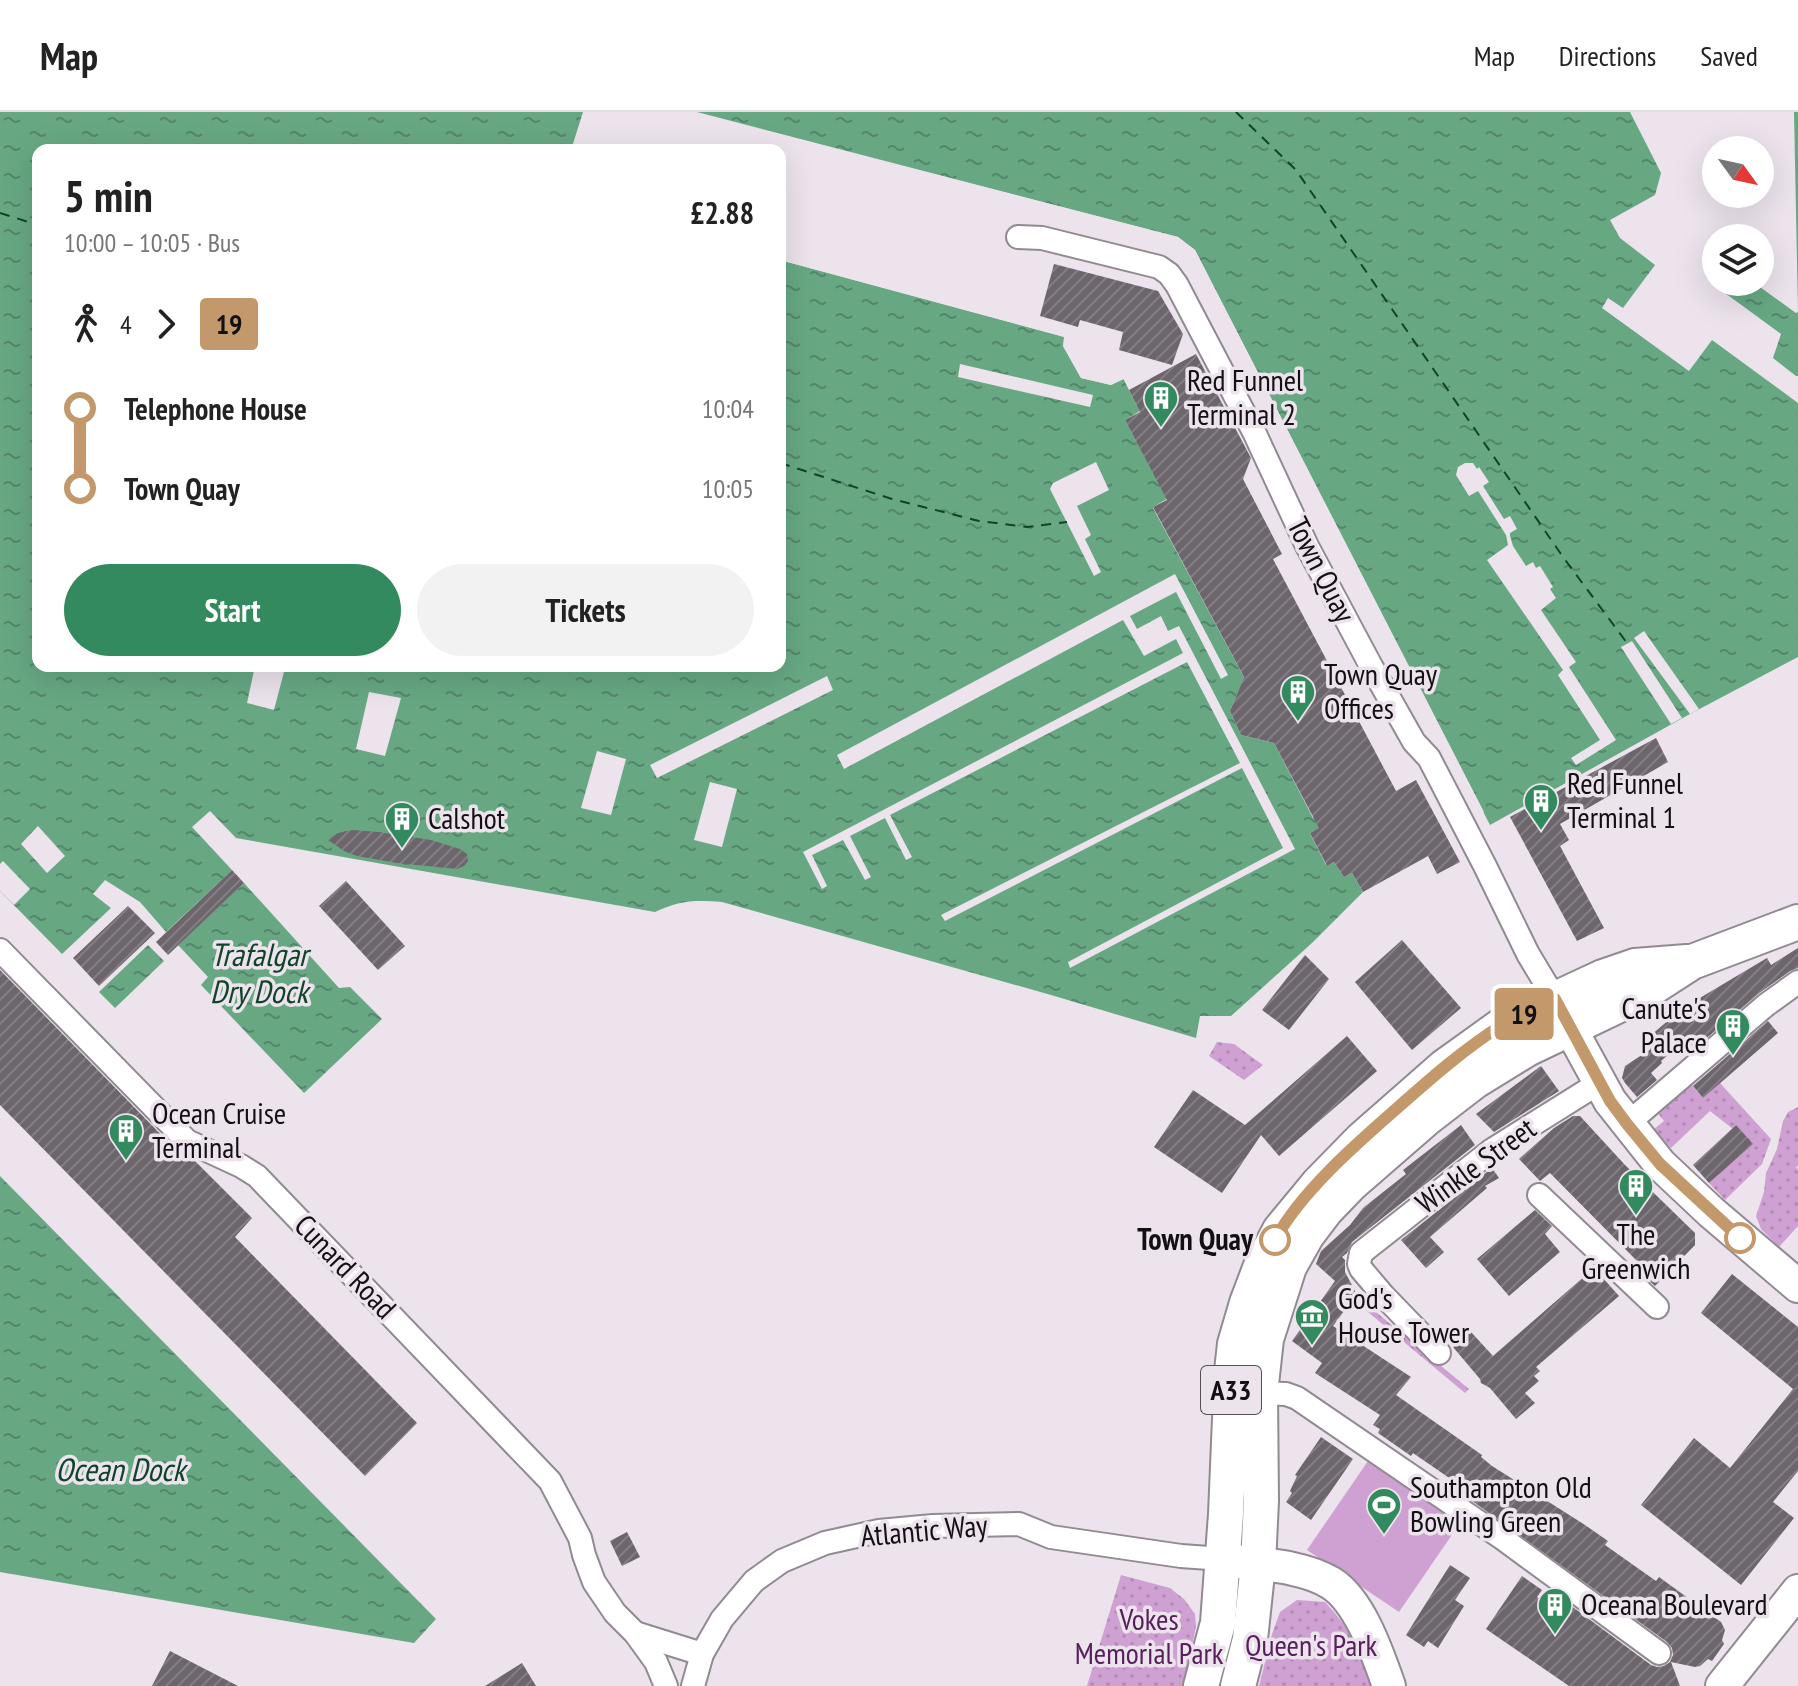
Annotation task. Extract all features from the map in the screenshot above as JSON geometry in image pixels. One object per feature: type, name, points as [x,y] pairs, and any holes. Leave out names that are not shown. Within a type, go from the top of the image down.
[{"type":"main road","name":"A33","points":[[1201,1686],[1218,1623],[1235,1344],[1261,1266],[1280,1230],[1318,1184],[1362,1139],[1444,1067],[1508,1021],[1563,1014],[1644,993],[1692,962],[1798,922]]},
{"type":"main road","name":"A33","points":[[1238,1686],[1250,1639],[1258,1564],[1260,1393],[1266,1339],[1289,1267],[1307,1235],[1350,1185],[1475,1081],[1527,1049],[1563,1014]]},
{"type":"street","name":"Town Quay","points":[[1018,237],[1042,238],[1159,267],[1177,285],[1255,434],[1307,546],[1414,742],[1429,758],[1528,954],[1563,1014]]},
{"type":"street","name":"Cunard Road","points":[[0,950],[187,1141],[257,1176],[550,1481],[580,1538],[594,1582],[656,1662],[666,1686]]},
{"type":"street","points":[[1627,1124],[1766,1005],[1798,982]]},
{"type":"street","points":[[1563,1014],[1610,1101],[1660,1164],[1798,1286]]},
{"type":"street","name":"Winkle Street","points":[[1439,1353],[1361,1269],[1359,1258],[1365,1249],[1492,1150],[1599,1083]]},
{"type":"street","points":[[1539,1195],[1657,1307]]},
{"type":"street","points":[[1260,1393],[1286,1394],[1297,1398],[1502,1538],[1659,1653]]},
{"type":"street","name":"Atlantic Way","points":[[693,1686],[702,1654],[722,1619],[754,1581],[782,1561],[825,1543],[879,1531],[1019,1524],[1051,1537],[1223,1559]]},
{"type":"street","points":[[1223,1559],[1301,1571],[1331,1583],[1355,1609],[1389,1686]]},
{"type":"street","points":[[1722,1686],[1798,1591]]},
{"type":"street","points":[[635,1633],[702,1654]]},
{"type":"green space","points":[[1217,1042],[1234,1044],[1263,1065],[1244,1080],[1209,1056]]},
{"type":"green space","points":[[1688,1081],[1703,1098],[1720,1083],[1771,1139],[1762,1164],[1725,1200],[1709,1183],[1752,1144],[1710,1111],[1671,1148],[1653,1130],[1664,1121],[1655,1110]]},
{"type":"green space","points":[[1798,1107],[1798,1226],[1779,1247],[1761,1229],[1756,1216],[1783,1121],[1788,1112]]},
{"type":"green space","points":[[1359,1298],[1469,1389],[1465,1393],[1356,1302]]},
{"type":"green space","name":"Southampton Old Bowling Green","points":[[1368,1461],[1460,1523],[1399,1612],[1307,1550]]},
{"type":"green space","name":"Vokes Memorial Park","points":[[1121,1575],[1170,1588],[1184,1599],[1195,1614],[1196,1626],[1184,1686],[1087,1686]]},
{"type":"green space","name":"Queen's Park","points":[[1297,1600],[1325,1602],[1355,1641],[1375,1686],[1259,1686],[1280,1612]]},
{"type":"water","points":[[0,112],[583,112],[573,144],[32,144],[32,672],[786,672],[786,262],[1065,337],[1063,346],[1081,378],[1111,385],[1123,378],[1140,412],[1167,500],[1153,508],[1244,677],[1274,743],[1328,824],[1310,833],[1326,865],[1334,862],[1352,873],[1363,892],[1231,1016],[1200,1016],[1196,1038],[722,902],[688,902],[655,912],[236,838],[210,811],[192,827],[232,870],[166,932],[140,902],[105,880],[93,894],[111,908],[62,954],[0,891]]},
{"type":"water","points":[[697,112],[1798,112],[1798,657],[1490,825],[1195,250],[1178,237]]},
{"type":"water","name":"Trafalgar Dry Dock","points":[[244,883],[339,988],[350,987],[382,1019],[304,1093],[201,985],[208,977],[178,945]]},
{"type":"water","points":[[148,945],[164,961],[115,1008],[99,992]]},
{"type":"water","name":"Ocean Dock","points":[[0,1176],[436,1619],[414,1643],[0,1572]]},
{"type":"pier","points":[[693,112],[1178,237],[1195,250],[1484,812],[1480,815],[1192,253],[1176,241],[696,116]]},
{"type":"pier","points":[[1630,112],[1794,112],[1798,312],[1772,296],[1774,224],[1702,224],[1702,296],[1729,296],[1781,334],[1773,358],[1798,376],[1798,403],[1712,340],[1689,371],[1602,308],[1608,298],[1623,308],[1655,265],[1620,238],[1610,220],[1655,195],[1661,173]]},
{"type":"pier","points":[[786,257],[1066,333],[1069,337],[1067,345],[1083,374],[1110,381],[1122,374],[1126,376],[1144,411],[1143,415],[1130,421],[1171,499],[1158,509],[1248,676],[1234,711],[1244,731],[1278,740],[1315,812],[1324,809],[1331,822],[1330,827],[1315,835],[1328,860],[1336,858],[1345,872],[1354,870],[1366,890],[1363,892],[1352,873],[1344,877],[1334,862],[1327,866],[1310,833],[1327,824],[1322,813],[1313,818],[1274,743],[1241,735],[1230,711],[1244,677],[1153,507],[1167,499],[1125,420],[1140,411],[1124,379],[1111,385],[1081,378],[1063,346],[1064,337],[786,262]]},
{"type":"pier","points":[[960,364],[1093,395],[1090,407],[958,377]]},
{"type":"pier","points":[[1096,462],[1109,490],[1077,506],[1091,535],[1085,539],[1101,572],[1094,576],[1050,489],[1053,483]]},
{"type":"pier","points":[[1473,463],[1477,469],[1479,467],[1489,482],[1483,486],[1504,519],[1510,516],[1517,529],[1510,533],[1513,546],[1526,566],[1533,562],[1536,568],[1540,566],[1553,587],[1550,589],[1556,598],[1541,610],[1576,662],[1569,667],[1616,740],[1576,765],[1571,758],[1600,740],[1558,675],[1563,670],[1487,560],[1508,545],[1506,535],[1478,491],[1469,496],[1456,475],[1458,467]]},
{"type":"pier","points":[[1175,574],[1228,675],[1221,679],[1176,592],[1130,616],[1137,629],[1161,616],[1168,631],[1179,626],[1295,849],[1070,968],[1068,962],[1283,848],[1242,768],[945,921],[941,915],[1240,763],[1187,662],[890,815],[912,857],[906,860],[885,818],[850,836],[871,877],[865,880],[843,840],[812,855],[827,886],[822,889],[803,852],[1183,653],[1176,639],[1144,656],[1123,620],[844,769],[837,755]]},
{"type":"pier","points":[[1644,631],[1699,709],[1690,714],[1634,638]]},
{"type":"pier","points":[[1632,641],[1682,718],[1671,724],[1621,647]]},
{"type":"pier","points":[[254,672],[284,672],[274,710],[247,703]]},
{"type":"pier","points":[[827,676],[833,690],[657,778],[650,765]]},
{"type":"pier","points":[[369,692],[401,698],[385,756],[356,749]]},
{"type":"pier","points":[[597,751],[626,759],[611,815],[581,808]]},
{"type":"pier","points":[[710,782],[737,789],[722,847],[694,840]]},
{"type":"pier","points":[[38,826],[65,856],[47,873],[21,844]]},
{"type":"pier","points":[[3,861],[30,889],[14,905],[0,891],[0,864]]},
{"type":"building","points":[[1054,264],[1158,291],[1183,334],[1172,365],[1119,350],[1123,332],[1080,320],[1078,327],[1040,316]]},
{"type":"building","points":[[1196,354],[1251,458],[1243,479],[1282,554],[1273,559],[1396,791],[1416,780],[1460,862],[1437,874],[1428,856],[1363,892],[1352,873],[1344,877],[1334,862],[1327,866],[1310,833],[1319,828],[1274,743],[1241,735],[1230,711],[1244,677],[1153,507],[1167,500],[1125,420],[1140,412],[1129,390]]},
{"type":"building","name":"Red Funnel Terminal 1","points":[[1656,738],[1668,762],[1560,824],[1569,840],[1560,846],[1604,928],[1577,941],[1510,817]]},
{"type":"building","name":"Calshot","points":[[352,830],[431,840],[460,849],[467,854],[468,861],[457,869],[397,863],[357,856],[328,840],[338,833]]},
{"type":"building","points":[[232,870],[244,883],[168,955],[156,942]]},
{"type":"building","points":[[346,881],[405,946],[378,970],[319,906]]},
{"type":"building","points":[[128,906],[155,933],[99,986],[73,958]]},
{"type":"building","points":[[1402,940],[1461,1008],[1412,1050],[1355,982]]},
{"type":"building","points":[[1798,948],[1798,968],[1758,994],[1695,1048],[1686,1039],[1661,1061],[1651,1073],[1657,1080],[1637,1097],[1625,1083],[1622,1078],[1625,1066],[1651,1049],[1644,1041],[1683,1008],[1767,958],[1771,965]]},
{"type":"building","points":[[1305,955],[1329,979],[1289,1030],[1262,1010]]},
{"type":"building","name":"Ocean Cruise Terminal","points":[[0,970],[177,1151],[194,1160],[252,1218],[235,1237],[417,1423],[365,1476],[0,1105]]},
{"type":"building","name":"Canute's Palace","points":[[1768,1021],[1778,1033],[1703,1098],[1693,1086]]},
{"type":"building","points":[[1347,1036],[1377,1071],[1279,1156],[1261,1135],[1222,1193],[1154,1147],[1193,1090],[1245,1125]]},
{"type":"building","points":[[1541,1066],[1559,1091],[1494,1132],[1476,1114]]},
{"type":"building","name":"The Greenwich","points":[[1573,1116],[1580,1116],[1695,1233],[1695,1245],[1655,1286],[1634,1266],[1638,1262],[1550,1173],[1540,1181],[1519,1159],[1554,1128]]},
{"type":"building","points":[[1461,1125],[1475,1145],[1352,1242],[1342,1257],[1345,1272],[1362,1304],[1353,1299],[1333,1326],[1411,1377],[1396,1395],[1482,1455],[1492,1466],[1608,1541],[1605,1545],[1656,1581],[1659,1577],[1721,1622],[1725,1630],[1724,1644],[1712,1661],[1708,1659],[1695,1667],[1671,1662],[1680,1686],[1569,1686],[1486,1629],[1522,1576],[1542,1590],[1537,1597],[1563,1615],[1570,1605],[1651,1665],[1664,1666],[1673,1655],[1667,1642],[1471,1500],[1474,1495],[1378,1433],[1380,1429],[1373,1425],[1380,1415],[1315,1373],[1322,1363],[1292,1341],[1335,1281],[1316,1264],[1321,1251],[1350,1225],[1363,1208],[1406,1174],[1403,1170]]},
{"type":"building","points":[[1736,1125],[1753,1144],[1709,1183],[1693,1165]]},
{"type":"building","points":[[1492,1168],[1499,1178],[1485,1186],[1487,1188],[1430,1237],[1444,1252],[1426,1268],[1401,1240]]},
{"type":"building","points":[[1535,1210],[1552,1226],[1545,1234],[1560,1252],[1509,1296],[1477,1259]]},
{"type":"building","points":[[1594,1268],[1619,1296],[1536,1367],[1540,1371],[1534,1376],[1539,1381],[1525,1393],[1535,1403],[1516,1419],[1490,1388],[1481,1383],[1453,1347],[1471,1332],[1493,1356]]},
{"type":"building","points":[[1732,1274],[1798,1327],[1798,1471],[1773,1502],[1794,1518],[1741,1585],[1641,1505],[1694,1438],[1730,1468],[1793,1389],[1701,1313]]},
{"type":"building","points":[[1321,1437],[1353,1459],[1311,1520],[1286,1502],[1292,1493],[1295,1475]]},
{"type":"building","points":[[627,1532],[640,1557],[622,1566],[610,1541]]},
{"type":"building","points":[[1450,1565],[1470,1578],[1455,1600],[1464,1606],[1438,1648],[1428,1641],[1424,1647],[1406,1635]]},
{"type":"building","points":[[170,1651],[238,1686],[152,1686]]},
{"type":"building","points":[[522,1663],[536,1686],[485,1686]]},
{"type":"ferry route","points":[[1236,112],[1296,170],[1563,557],[1627,643]]},
{"type":"ferry route","points":[[0,213],[32,223]]},
{"type":"ferry route","points":[[786,465],[892,499],[979,521],[1027,527],[1067,522]]},
{"type":"bus line","name":"19","points":[[1275,1240],[1294,1211],[1318,1184],[1362,1139],[1444,1067],[1508,1021],[1555,999],[1599,1083],[1627,1124],[1660,1164],[1740,1238]]},
{"type":"place","name":"Red Funnel Terminal 2","points":[[1161,429]]},
{"type":"place","name":"Town Quay Offices","points":[[1298,723]]},
{"type":"place","name":"Red Funnel Terminal 1","points":[[1541,832]]},
{"type":"place","name":"Calshot","points":[[402,850]]},
{"type":"place","name":"Canute's Palace","points":[[1733,1057]]},
{"type":"place","name":"Ocean Cruise Terminal","points":[[126,1162]]},
{"type":"place","name":"The Greenwich","points":[[1636,1217]]},
{"type":"place","name":"Town Quay","points":[[1275,1240]]},
{"type":"place","name":"God's House Tower","points":[[1312,1347]]},
{"type":"place","name":"Southampton Old Bowling Green","points":[[1384,1536]]},
{"type":"place","name":"Oceana Boulevard","points":[[1555,1636]]}]
